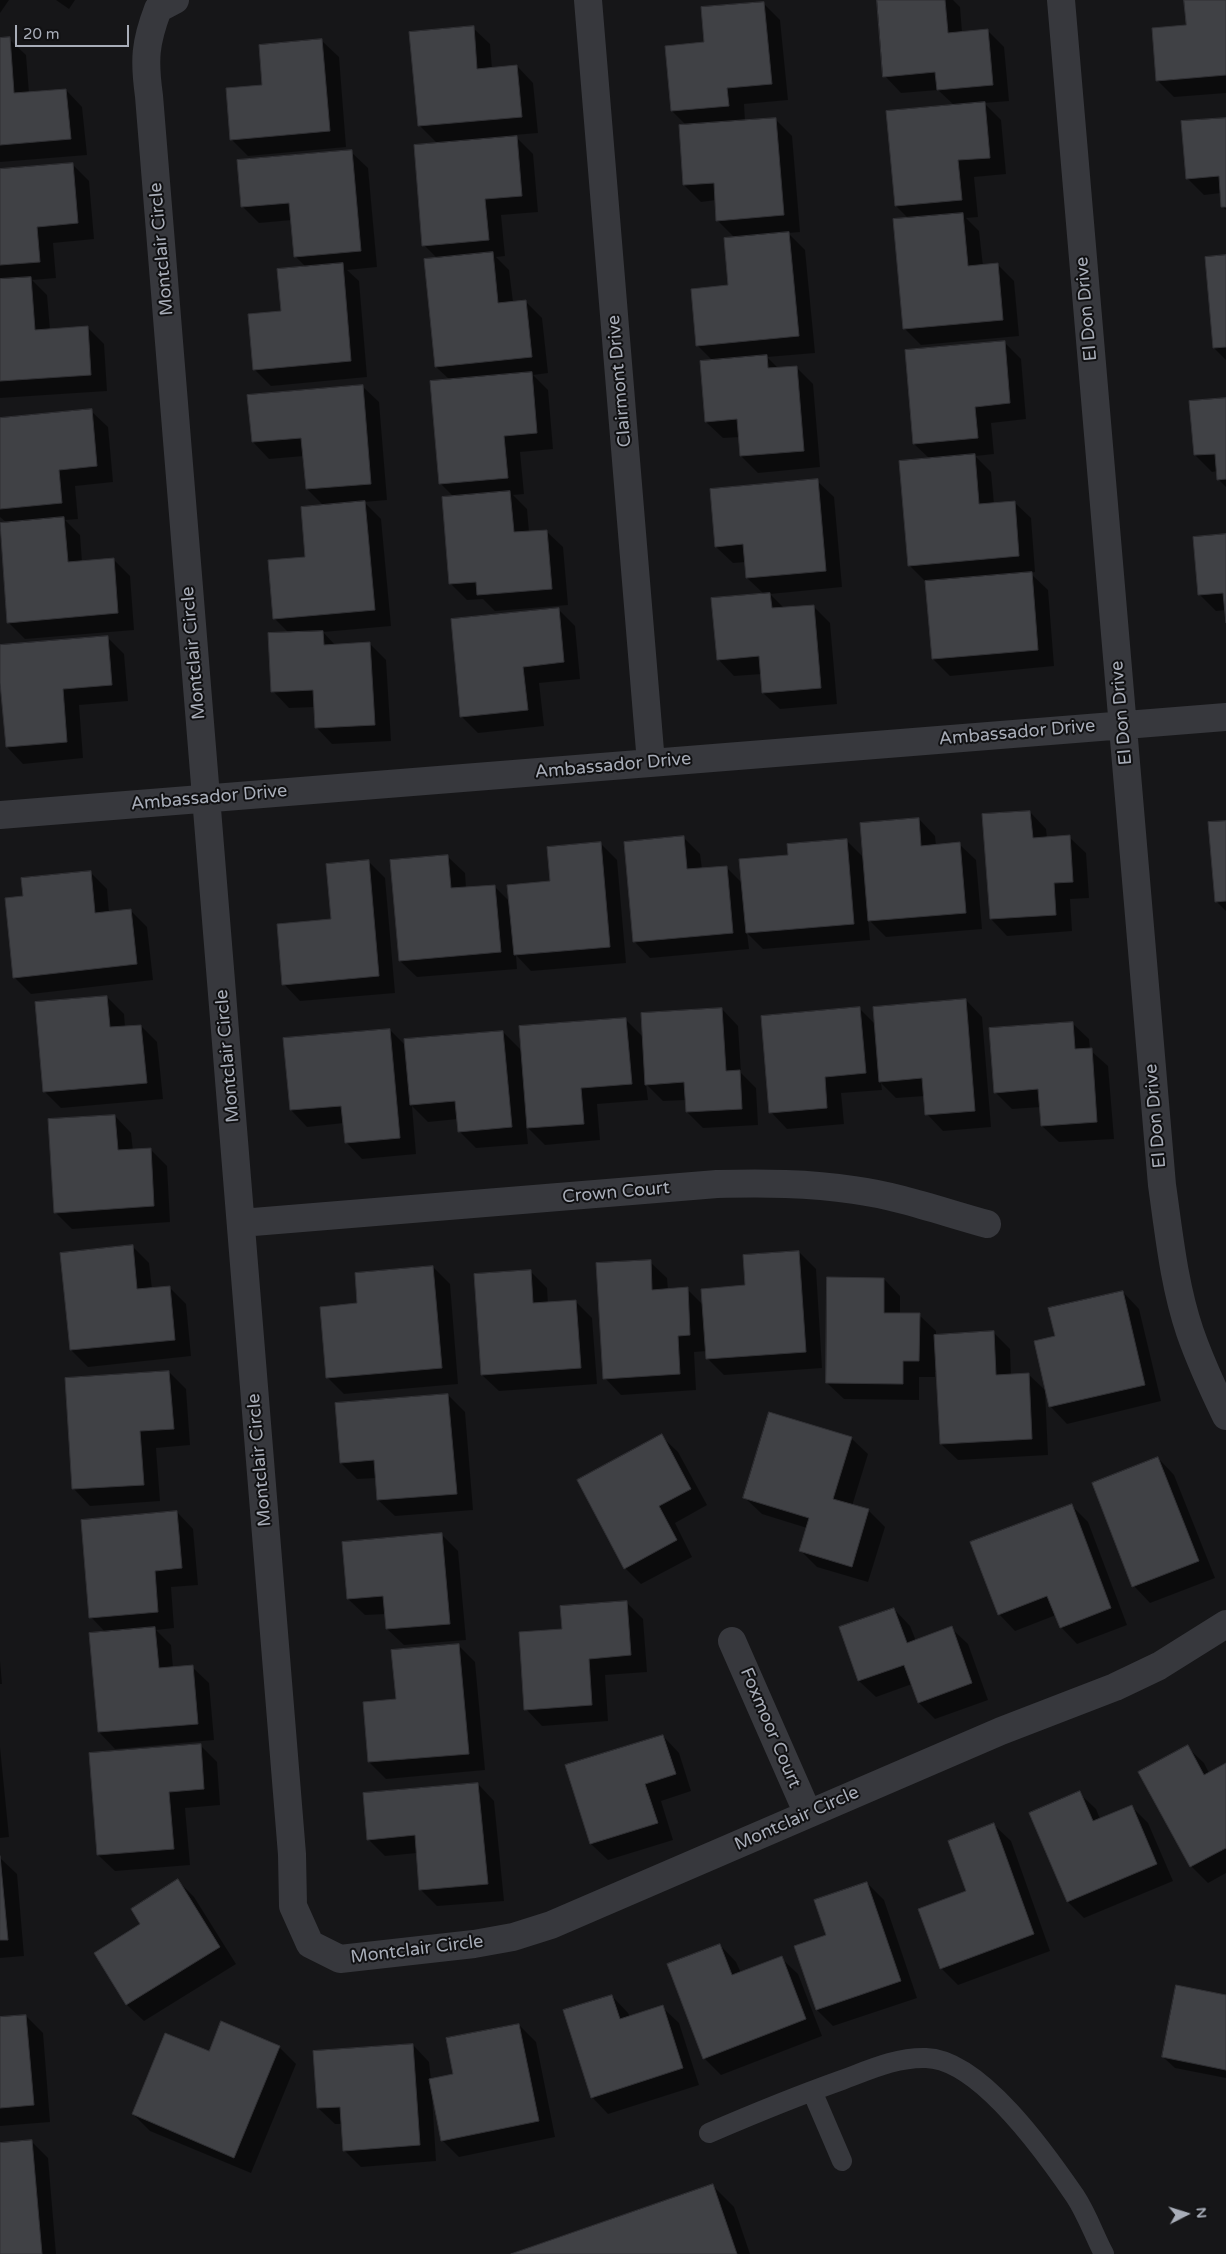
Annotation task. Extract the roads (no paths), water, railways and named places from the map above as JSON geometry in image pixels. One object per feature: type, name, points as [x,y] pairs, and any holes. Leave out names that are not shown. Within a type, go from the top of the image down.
[{"type":"street","name":"Montclair Circle","points":[[174,0],[158,9],[148,34],[145,66],[150,106],[292,1844],[293,1906],[310,1944],[340,1959],[474,1944],[513,1937],[552,1925],[1001,1730],[1115,1687],[1159,1666],[1226,1624]]},
{"type":"street","name":"Clairmont Drive","points":[[588,0],[651,763]]},
{"type":"street","name":"El Don Drive","points":[[1061,0],[1162,1185],[1178,1287],[1190,1331],[1210,1384],[1226,1416]]},
{"type":"street","name":"Ambassador Drive","points":[[0,815],[1226,717]]},
{"type":"street","name":"Crown Court","points":[[241,1223],[707,1185],[767,1183],[855,1190],[898,1199],[987,1224]]},
{"type":"street","name":"Foxmoor Court","points":[[732,1641],[808,1814]]},
{"type":"lane","points":[[709,2134],[763,2109],[885,2064],[908,2059],[928,2058],[947,2063],[972,2076],[1002,2103],[1028,2133],[1076,2198],[1104,2254]]},
{"type":"lane","points":[[812,2091],[842,2161]]}]
